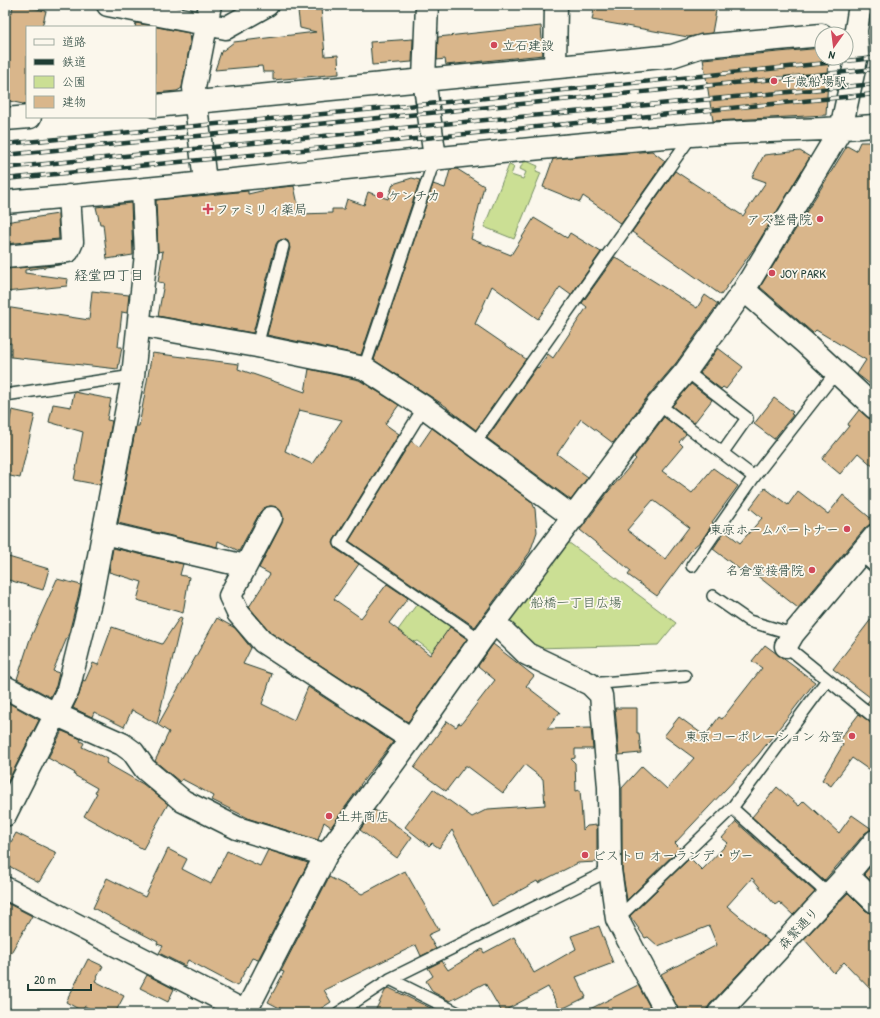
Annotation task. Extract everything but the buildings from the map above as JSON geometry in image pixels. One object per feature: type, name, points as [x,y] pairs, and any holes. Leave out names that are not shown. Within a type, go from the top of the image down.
[{"type":"street","points":[[108,5],[208,14],[226,28],[267,5]]},
{"type":"street","points":[[427,5],[424,79],[435,158]]},
{"type":"street","points":[[555,66],[556,5]]},
{"type":"street","points":[[5,888],[246,1013],[326,855],[411,740],[481,640],[658,404],[686,371],[744,290],[841,129],[857,54],[856,30],[859,11],[863,5]]},
{"type":"street","points":[[205,182],[194,88],[208,14]]},
{"type":"street","points":[[156,106],[555,66],[672,56],[702,46],[814,35]]},
{"type":"street","points":[[5,119],[26,117]]},
{"type":"street","points":[[5,202],[143,190],[435,158],[692,135],[841,129],[875,126]]},
{"type":"street","points":[[5,816],[70,683],[91,598],[133,376],[146,254],[143,190]]},
{"type":"street","points":[[5,257],[68,251],[72,242],[69,196]]},
{"type":"street","points":[[744,290],[875,408]]},
{"type":"street","points":[[139,324],[258,346],[364,368],[424,407],[574,518]]},
{"type":"street","points":[[271,518],[230,596],[238,613],[263,642],[411,740]]},
{"type":"street","points":[[104,532],[245,566]]},
{"type":"street","points":[[790,640],[867,561],[875,536]]},
{"type":"street","points":[[495,623],[527,654],[590,684],[600,695],[609,787],[610,870],[618,919],[667,1013]]},
{"type":"street","points":[[5,687],[55,714],[122,744],[133,752],[144,769],[183,801],[237,828],[326,855]]},
{"type":"street","name":"森繁通り","points":[[719,1013],[829,895],[875,841]]},
{"type":"street","points":[[847,875],[875,902]]},
{"type":"lane","points":[[474,444],[692,135]]},
{"type":"lane","points":[[364,368],[435,158]]},
{"type":"lane","points":[[258,346],[283,246]]},
{"type":"lane","points":[[686,371],[747,418],[723,452]]},
{"type":"lane","points":[[692,566],[754,477],[836,372]]},
{"type":"lane","points":[[5,395],[133,376]]},
{"type":"lane","points":[[658,404],[754,477]]},
{"type":"lane","points":[[424,407],[340,543],[481,640]]},
{"type":"lane","points":[[713,596],[749,621],[790,640],[827,680],[875,718]]},
{"type":"lane","points":[[590,684],[685,676]]},
{"type":"lane","points":[[618,919],[732,808],[827,680]]},
{"type":"lane","points":[[732,808],[829,895]]},
{"type":"lane","points":[[338,1013],[390,979],[610,870]]},
{"type":"lane","points":[[390,979],[458,1013]]},
{"type":"green space","points":[[524,160],[538,166],[536,171],[541,173],[514,239],[484,227],[509,165],[514,167],[511,175],[523,179],[526,172],[520,169]]},
{"type":"green space","name":"船橋一丁目広場","points":[[568,542],[676,623],[658,645],[534,648],[507,621]]},
{"type":"green space","points":[[417,604],[422,608],[423,606],[452,625],[432,652],[417,641],[414,642],[398,630]]},
{"type":"railway","points":[[5,144],[428,104],[875,58]]},
{"type":"railway","points":[[5,155],[875,69]]},
{"type":"railway","points":[[5,168],[432,125],[875,84]]},
{"type":"railway","points":[[5,179],[875,94]]},
{"type":"place","name":"立石建設","points":[[494,45]]},
{"type":"place","name":"千歳船場駅","points":[[774,81]]},
{"type":"place","name":"ケンチカ","points":[[380,195]]},
{"type":"place","name":"ファミリィ薬局","points":[[208,209]]},
{"type":"place","name":"アズ整骨院","points":[[820,219]]},
{"type":"place","name":"JOY PARK","points":[[772,273]]},
{"type":"place","name":"東京ホームパートナー","points":[[847,529]]},
{"type":"place","name":"名倉堂接骨院","points":[[812,570]]},
{"type":"place","name":"東京コーポレーション 分室","points":[[852,736]]},
{"type":"place","name":"土井商店","points":[[329,816]]},
{"type":"place","name":"ビストロ オーランデ・ヴー","points":[[585,855]]},
{"type":"district","name":"経堂四丁目","points":[[109,274]]}]
